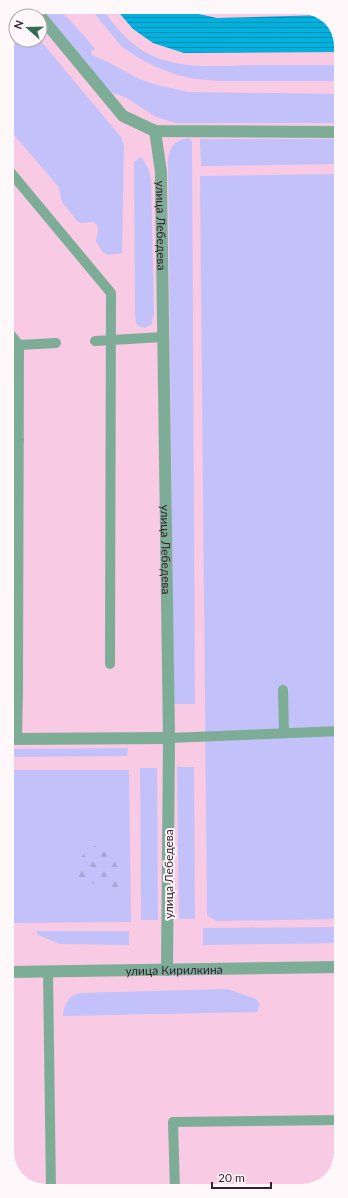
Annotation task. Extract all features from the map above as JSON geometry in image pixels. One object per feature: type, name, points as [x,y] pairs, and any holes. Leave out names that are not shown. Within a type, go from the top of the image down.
[{"type":"street","points":[[48,25],[123,116],[154,131],[334,132]]},
{"type":"street","name":"улица Лебедева","points":[[154,131],[161,172],[169,738],[167,970]]},
{"type":"street","points":[[14,739],[169,738]]},
{"type":"street","name":"улица Кирилкина","points":[[14,972],[334,967]]},
{"type":"lane","points":[[14,176],[111,294],[110,664]]},
{"type":"lane","points":[[96,341],[163,337]]},
{"type":"lane","points":[[14,339],[19,345],[18,603],[14,662]]},
{"type":"lane","points":[[19,345],[56,343]]},
{"type":"lane","points":[[14,440],[19,440]]},
{"type":"lane","points":[[283,690],[284,733]]},
{"type":"lane","points":[[169,738],[334,731]]},
{"type":"lane","points":[[48,972],[51,1184]]},
{"type":"lane","points":[[175,1184],[173,1122],[334,1120]]},
{"type":"green space","points":[[48,14],[64,14],[95,49],[91,51],[92,55],[139,79],[157,85],[189,92],[334,94],[334,123],[176,123],[156,117],[127,98],[108,90],[48,17]]},
{"type":"green space","points":[[95,14],[106,14],[120,31],[138,48],[157,58],[170,62],[197,66],[334,65],[334,81],[218,81],[196,79],[177,75],[154,66],[122,47]]},
{"type":"green space","points":[[14,48],[47,48],[121,137],[124,146],[122,253],[109,255],[104,253],[96,241],[98,230],[97,225],[93,222],[81,223],[77,221],[62,202],[58,186],[14,135]]},
{"type":"green space","points":[[190,138],[192,142],[195,704],[174,704],[168,158],[171,149],[175,144],[181,140]]},
{"type":"green space","points":[[200,139],[334,139],[334,164],[201,166]]},
{"type":"green space","points":[[141,157],[148,168],[151,179],[154,314],[151,325],[145,328],[138,326],[135,315],[134,162]]},
{"type":"green space","points":[[334,174],[334,919],[216,921],[207,915],[200,176]]},
{"type":"green space","points":[[128,748],[127,756],[14,757],[14,749]]},
{"type":"green space","points":[[177,767],[194,767],[195,919],[179,919]]},
{"type":"green space","points":[[140,768],[157,768],[158,920],[141,920]]},
{"type":"green space","points":[[14,770],[129,770],[131,922],[14,923]]},
{"type":"green space","points":[[95,846],[101,846],[111,853],[122,877],[122,887],[114,889],[109,888],[99,884],[86,882],[77,876],[76,871],[79,860],[86,851]]},
{"type":"green space","points":[[334,927],[334,943],[203,945],[203,928]]},
{"type":"green space","points":[[36,931],[129,931],[129,945],[60,944],[38,935]]},
{"type":"green space","points":[[227,989],[256,999],[260,1004],[257,1012],[63,1016],[67,1001],[72,996],[80,993]]},
{"type":"shaded area","points":[[120,14],[199,14],[217,18],[311,15],[320,19],[330,30],[334,52],[184,53],[153,43],[133,29]]}]
